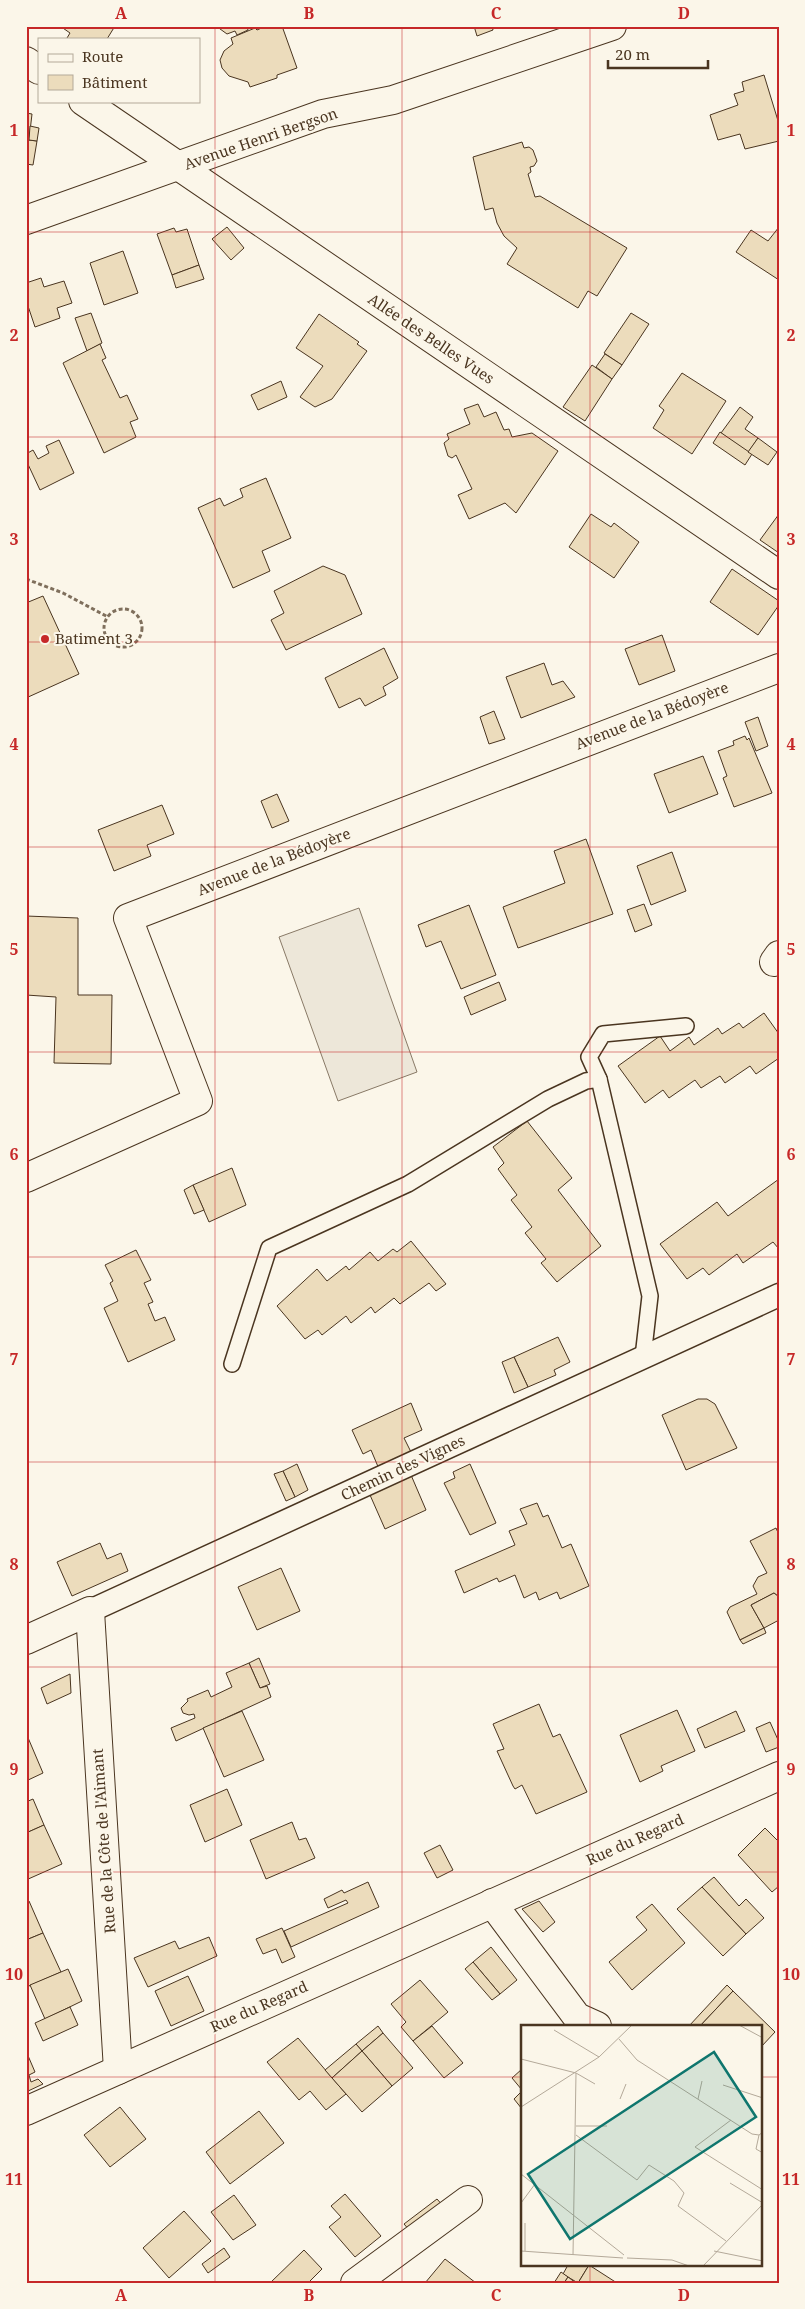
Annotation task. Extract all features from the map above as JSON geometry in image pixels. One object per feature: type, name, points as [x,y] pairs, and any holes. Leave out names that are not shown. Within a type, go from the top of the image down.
[{"type":"street","name":"Avenue Henri Bergson","points":[[26,220],[179,167],[323,114],[394,100],[612,26]]},
{"type":"street","points":[[26,61],[38,69]]},
{"type":"street","name":"Allée des Belles Vues","points":[[85,102],[779,575]]},
{"type":"street","name":"Avenue de la Bédoyère","points":[[26,1178],[198,1102],[128,918],[779,668]]},
{"type":"street","name":"Chemin des Vignes","points":[[26,1640],[779,1295]]},
{"type":"street","name":"Rue de la Côte de l'Aimant","points":[[90,1612],[118,2070]]},
{"type":"street","name":"Rue du Regard","points":[[26,2111],[779,1776]]},
{"type":"street","points":[[492,1904],[577,2017],[595,2025]]},
{"type":"street","points":[[355,2283],[468,2200]]},
{"type":"lane","points":[[643,1357],[650,1296],[599,1080],[589,1057],[604,1034],[686,1026]]},
{"type":"lane","points":[[232,1364],[269,1248],[408,1184],[548,1099],[586,1081],[599,1080]]},
{"type":"path","points":[[26,579],[63,593],[108,617]]},
{"type":"path","points":[[121,609],[133,612],[138,616],[142,627],[134,644],[122,648],[110,643],[104,632],[104,625],[108,617],[121,609]]},
{"type":"shaded area","points":[[359,908],[417,1072],[338,1101],[279,937]]},
{"type":"building","points":[[60,26],[115,26],[108,38],[67,38],[70,33]]},
{"type":"building","points":[[216,26],[247,26],[248,30],[237,35],[235,31],[227,34]]},
{"type":"building","points":[[266,26],[282,26],[297,68],[277,75],[277,78],[250,87],[248,82],[229,76],[222,68],[220,60],[224,51],[233,44],[231,38],[255,28],[257,30]]},
{"type":"building","points":[[474,26],[492,26],[493,30],[477,36]]},
{"type":"building","points":[[764,75],[779,124],[779,141],[745,149],[740,134],[718,140],[710,115],[738,105],[734,94],[744,91],[742,82]]},
{"type":"building","points":[[26,113],[32,114],[29,140],[37,141],[33,165],[26,164]]},
{"type":"building","points":[[30,126],[39,128],[37,141],[29,140]]},
{"type":"building","points":[[522,142],[524,148],[529,147],[533,150],[537,161],[534,166],[530,167],[531,172],[528,174],[535,197],[540,196],[627,248],[597,296],[588,291],[578,308],[507,264],[517,248],[504,236],[497,223],[493,208],[485,210],[473,157]]},
{"type":"building","points":[[227,227],[244,248],[231,260],[212,239]]},
{"type":"building","points":[[779,227],[779,280],[736,252],[751,230],[768,241]]},
{"type":"building","points":[[174,228],[176,232],[187,229],[199,265],[172,275],[157,234]]},
{"type":"building","points":[[123,251],[138,293],[104,305],[90,263]]},
{"type":"building","points":[[199,265],[204,279],[176,288],[172,275]]},
{"type":"building","points":[[41,278],[44,287],[64,281],[72,303],[57,308],[60,318],[35,327],[26,300],[26,283]]},
{"type":"building","points":[[91,313],[102,343],[87,351],[75,318]]},
{"type":"building","points":[[631,313],[649,324],[622,365],[604,353]]},
{"type":"building","points":[[319,314],[359,342],[357,344],[367,351],[332,399],[315,407],[300,397],[323,366],[296,348]]},
{"type":"building","points":[[100,344],[106,358],[102,360],[120,398],[127,395],[138,419],[130,422],[136,437],[104,453],[63,363]]},
{"type":"building","points":[[605,354],[622,365],[612,379],[596,367]]},
{"type":"building","points":[[592,365],[612,379],[585,421],[563,407]]},
{"type":"building","points":[[682,373],[726,401],[692,454],[653,428],[664,410],[659,406]]},
{"type":"building","points":[[281,381],[287,397],[258,410],[251,395]]},
{"type":"building","points":[[478,404],[484,417],[496,412],[504,430],[509,429],[512,437],[532,433],[558,451],[516,513],[505,503],[469,519],[458,495],[472,489],[456,455],[452,458],[448,456],[444,443],[449,439],[447,434],[470,424],[464,409]]},
{"type":"building","points":[[740,407],[753,417],[745,429],[758,438],[748,453],[721,433]]},
{"type":"building","points":[[720,432],[752,454],[745,465],[713,443]]},
{"type":"building","points":[[758,438],[777,452],[768,465],[748,452]]},
{"type":"building","points":[[59,440],[74,473],[40,490],[26,460],[26,454],[33,450],[38,459],[49,453],[46,446]]},
{"type":"building","points":[[266,478],[291,538],[262,551],[270,571],[233,588],[198,508],[220,498],[224,506],[243,497],[240,489]]},
{"type":"building","points":[[591,514],[611,527],[614,523],[639,542],[614,578],[569,547]]},
{"type":"building","points":[[779,514],[779,553],[760,540]]},
{"type":"building","points":[[323,566],[345,575],[362,614],[286,650],[271,620],[284,613],[274,591]]},
{"type":"building","points":[[732,569],[779,601],[779,605],[758,635],[710,602]]},
{"type":"building","name":"Batiment 3","points":[[43,596],[79,674],[26,698],[26,603]]},
{"type":"building","points":[[662,635],[675,671],[639,685],[625,649]]},
{"type":"building","points":[[384,648],[398,678],[383,687],[386,695],[365,706],[360,698],[339,708],[325,678]]},
{"type":"building","points":[[544,663],[552,685],[563,681],[575,697],[521,718],[506,677]]},
{"type":"building","points":[[494,711],[505,739],[489,744],[480,717]]},
{"type":"building","points":[[758,717],[768,746],[756,751],[745,722]]},
{"type":"building","points":[[745,736],[747,740],[749,738],[772,793],[734,807],[723,778],[727,776],[718,751],[734,745],[733,741]]},
{"type":"building","points":[[703,756],[718,794],[669,813],[654,774]]},
{"type":"building","points":[[277,794],[289,821],[272,828],[261,801]]},
{"type":"building","points":[[162,805],[174,834],[147,845],[151,856],[114,871],[98,830]]},
{"type":"building","points":[[586,839],[613,914],[518,948],[503,907],[565,883],[554,851]]},
{"type":"building","points":[[672,852],[686,891],[651,905],[637,866]]},
{"type":"building","points":[[644,904],[652,925],[635,932],[627,910]]},
{"type":"building","points":[[469,905],[496,975],[461,989],[441,941],[426,947],[418,925]]},
{"type":"building","points":[[26,916],[78,918],[78,995],[112,995],[111,1064],[54,1063],[56,997],[26,995]]},
{"type":"building","points":[[499,982],[506,1000],[471,1015],[464,997]]},
{"type":"building","points":[[764,1013],[779,1034],[779,1058],[756,1074],[750,1066],[725,1083],[720,1076],[701,1088],[695,1080],[669,1098],[663,1090],[645,1103],[618,1066],[660,1036],[670,1051],[689,1037],[694,1045],[718,1028],[722,1034],[739,1023],[743,1028]]},
{"type":"building","points":[[527,1121],[572,1178],[558,1190],[601,1246],[557,1282],[541,1263],[546,1259],[525,1233],[532,1227],[511,1200],[517,1195],[498,1169],[504,1163],[493,1147]]},
{"type":"building","points":[[232,1168],[246,1205],[209,1222],[193,1185]]},
{"type":"building","points":[[779,1179],[779,1249],[773,1242],[743,1263],[737,1254],[709,1275],[703,1268],[687,1279],[660,1244],[717,1202],[728,1216]]},
{"type":"building","points":[[193,1185],[204,1210],[194,1214],[184,1190]]},
{"type":"building","points":[[411,1241],[446,1284],[436,1291],[429,1283],[400,1304],[394,1298],[375,1313],[371,1307],[351,1323],[346,1316],[322,1335],[318,1330],[305,1339],[277,1306],[317,1269],[327,1281],[346,1266],[349,1270],[370,1252],[378,1261],[393,1249],[397,1252]]},
{"type":"building","points":[[136,1250],[151,1280],[144,1283],[153,1302],[148,1304],[155,1321],[165,1317],[175,1340],[128,1362],[104,1308],[118,1301],[110,1283],[113,1281],[105,1265]]},
{"type":"building","points":[[558,1337],[570,1362],[554,1370],[556,1375],[528,1387],[514,1357]]},
{"type":"building","points":[[514,1357],[528,1387],[514,1393],[502,1362]]},
{"type":"building","points":[[698,1399],[707,1399],[715,1404],[737,1448],[686,1470],[662,1415]]},
{"type":"building","points":[[411,1403],[422,1430],[404,1438],[412,1454],[379,1469],[371,1450],[363,1454],[352,1430]]},
{"type":"building","points":[[297,1464],[308,1490],[295,1497],[283,1471]]},
{"type":"building","points":[[470,1464],[496,1523],[470,1535],[444,1483],[455,1478],[453,1472]]},
{"type":"building","points":[[283,1471],[295,1497],[286,1501],[274,1474]]},
{"type":"building","points":[[411,1475],[426,1510],[385,1529],[370,1495]]},
{"type":"building","points":[[537,1503],[543,1517],[548,1515],[562,1548],[571,1544],[589,1586],[560,1599],[557,1592],[539,1600],[536,1592],[524,1598],[515,1575],[499,1582],[497,1578],[464,1593],[455,1571],[515,1545],[509,1531],[527,1524],[520,1509]]},
{"type":"building","points":[[776,1528],[779,1535],[779,1597],[774,1593],[751,1605],[764,1628],[740,1640],[727,1612],[730,1607],[757,1594],[753,1586],[758,1577],[767,1573],[750,1541]]},
{"type":"building","points":[[100,1543],[107,1559],[121,1553],[128,1571],[72,1596],[57,1562]]},
{"type":"building","points":[[281,1568],[300,1611],[257,1630],[238,1587]]},
{"type":"building","points":[[774,1593],[779,1597],[779,1620],[764,1628],[751,1605]]},
{"type":"building","points":[[764,1628],[766,1633],[743,1644],[740,1640]]},
{"type":"building","points":[[259,1658],[270,1684],[260,1688],[249,1663]]},
{"type":"building","points":[[249,1663],[260,1688],[267,1686],[271,1697],[176,1741],[171,1728],[195,1718],[194,1714],[183,1713],[181,1708],[188,1701],[187,1699],[208,1690],[211,1697],[232,1687],[226,1673]]},
{"type":"building","points":[[70,1674],[71,1693],[47,1704],[41,1688]]},
{"type":"building","points":[[539,1704],[553,1737],[560,1734],[587,1792],[536,1814],[522,1785],[515,1789],[513,1786],[497,1751],[504,1749],[493,1724]]},
{"type":"building","points":[[677,1710],[695,1751],[661,1766],[663,1771],[640,1782],[620,1735]]},
{"type":"building","points":[[242,1711],[264,1760],[224,1777],[203,1728]]},
{"type":"building","points":[[736,1711],[745,1731],[705,1748],[697,1729]]},
{"type":"building","points":[[770,1722],[779,1742],[779,1747],[766,1752],[756,1728]]},
{"type":"building","points":[[26,1733],[43,1773],[26,1781]]},
{"type":"building","points":[[227,1789],[242,1825],[205,1842],[190,1805]]},
{"type":"building","points":[[33,1799],[44,1825],[26,1833],[26,1802]]},
{"type":"building","points":[[292,1822],[299,1840],[306,1838],[315,1858],[266,1879],[250,1840]]},
{"type":"building","points":[[44,1825],[62,1864],[26,1880],[26,1833]]},
{"type":"building","points":[[765,1828],[779,1842],[779,1886],[772,1892],[738,1855]]},
{"type":"building","points":[[440,1845],[453,1870],[437,1878],[424,1853]]},
{"type":"building","points":[[714,1877],[739,1906],[746,1899],[764,1918],[746,1934],[702,1887]]},
{"type":"building","points":[[368,1882],[379,1907],[291,1947],[284,1931],[348,1903],[346,1900],[328,1908],[324,1899],[342,1890],[344,1893]]},
{"type":"building","points":[[702,1887],[746,1934],[723,1956],[677,1909]]},
{"type":"building","points":[[29,1901],[43,1933],[26,1940],[26,1902]]},
{"type":"building","points":[[539,1901],[555,1922],[543,1932],[522,1909]]},
{"type":"building","points":[[652,1904],[685,1943],[632,1990],[609,1962],[647,1930],[636,1917]]},
{"type":"building","points":[[282,1928],[295,1957],[282,1963],[276,1949],[263,1954],[256,1939]]},
{"type":"building","points":[[43,1933],[61,1972],[29,1986],[26,1981],[26,1940]]},
{"type":"building","points":[[209,1937],[217,1956],[148,1987],[134,1958],[175,1941],[179,1949]]},
{"type":"building","points":[[491,1947],[517,1980],[500,1994],[473,1962]]},
{"type":"building","points":[[473,1962],[500,1994],[492,2000],[465,1969]]},
{"type":"building","points":[[68,1969],[82,2001],[45,2019],[30,1985]]},
{"type":"building","points":[[188,1976],[204,2011],[171,2026],[155,1991]]},
{"type":"building","points":[[420,1980],[448,2012],[413,2041],[401,2027],[406,2022],[391,2004]]},
{"type":"building","points":[[727,1985],[733,1991],[701,2025],[690,2025]]},
{"type":"building","points":[[733,1991],[775,2032],[762,2046],[762,2025],[701,2025]]},
{"type":"building","points":[[70,2007],[78,2025],[43,2041],[35,2023]]},
{"type":"building","points":[[378,2026],[383,2033],[362,2051],[356,2044]]},
{"type":"building","points":[[432,2026],[463,2063],[444,2078],[413,2041]]},
{"type":"building","points":[[383,2033],[413,2068],[392,2086],[362,2051]]},
{"type":"building","points":[[298,2038],[346,2094],[326,2110],[310,2091],[299,2100],[267,2062]]},
{"type":"building","points":[[356,2044],[362,2051],[332,2078],[325,2070]]},
{"type":"building","points":[[26,2051],[35,2072],[29,2075],[31,2082],[38,2079],[43,2084],[26,2092]]},
{"type":"building","points":[[362,2051],[392,2086],[362,2112],[332,2078]]},
{"type":"building","points":[[521,2070],[521,2089],[512,2078]]},
{"type":"building","points":[[521,2092],[521,2108],[514,2099]]},
{"type":"building","points":[[120,2107],[146,2139],[110,2167],[84,2135]]},
{"type":"building","points":[[259,2111],[284,2143],[230,2184],[206,2152]]},
{"type":"building","points":[[345,2194],[381,2236],[355,2257],[329,2227],[341,2217],[331,2206]]},
{"type":"building","points":[[234,2195],[256,2225],[233,2240],[211,2212]]},
{"type":"building","points":[[437,2199],[444,2207],[411,2232],[404,2224]]},
{"type":"building","points":[[184,2211],[211,2241],[169,2278],[143,2248]]},
{"type":"building","points":[[224,2248],[230,2257],[208,2273],[202,2264]]},
{"type":"building","points":[[304,2250],[322,2269],[308,2283],[270,2283]]},
{"type":"building","points":[[445,2259],[476,2283],[425,2283]]},
{"type":"building","points":[[567,2266],[588,2266],[578,2283],[563,2274]]},
{"type":"building","points":[[588,2266],[591,2266],[617,2283],[578,2283]]},
{"type":"building","points":[[561,2272],[568,2277],[564,2283],[554,2283]]},
{"type":"building","points":[[568,2277],[576,2283],[564,2283]]},
{"type":"place","name":"Batiment 3","points":[[45,639]]}]
